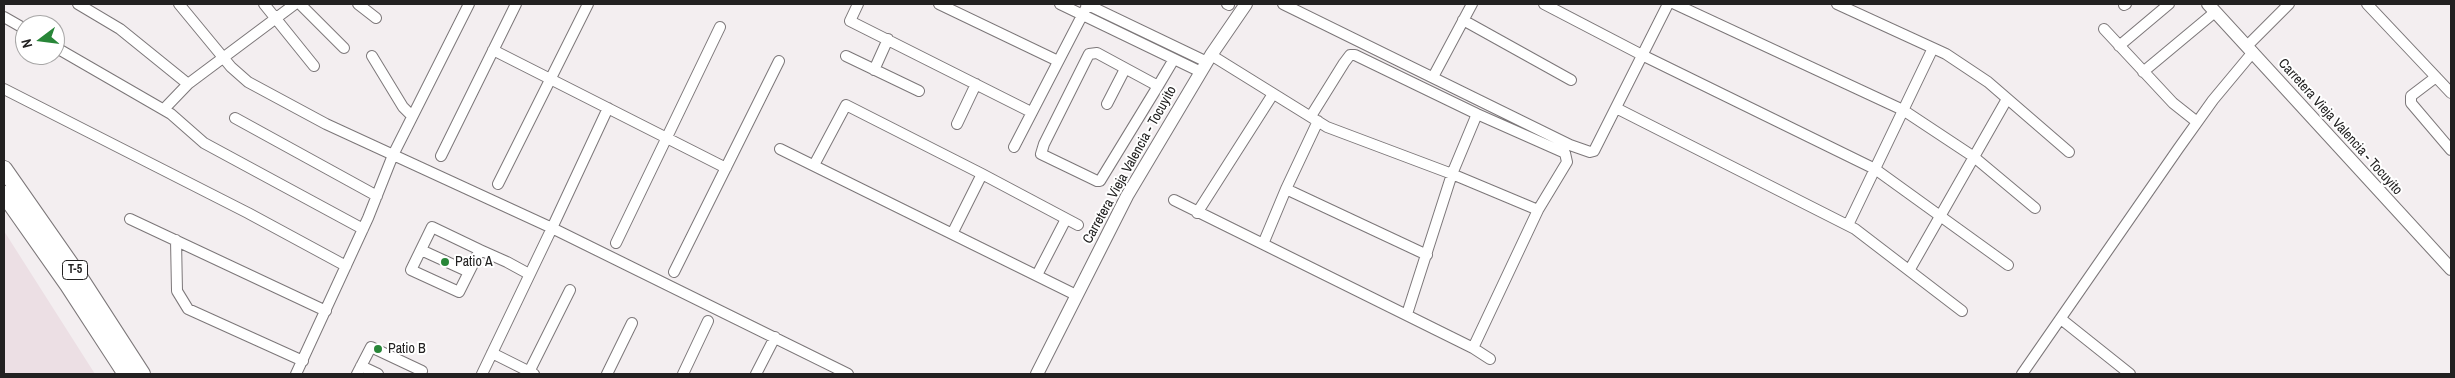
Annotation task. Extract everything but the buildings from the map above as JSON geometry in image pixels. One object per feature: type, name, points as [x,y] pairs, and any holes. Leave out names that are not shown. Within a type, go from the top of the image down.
[{"type":"highway","name":"T-5","points":[[4,169],[78,275],[142,374]]},
{"type":"highway","name":"T-5","points":[[4,194],[68,285],[126,374]]},
{"type":"street","points":[[78,4],[120,29],[188,84]]},
{"type":"street","points":[[179,4],[222,57],[248,82],[326,124],[552,228],[775,337],[832,371],[848,374]]},
{"type":"street","points":[[264,4],[314,66]]},
{"type":"street","points":[[164,109],[188,84],[295,4]]},
{"type":"street","points":[[300,4],[344,48]]},
{"type":"street","points":[[358,4],[376,18]]},
{"type":"street","points":[[296,374],[363,229],[412,116],[469,4]]},
{"type":"street","points":[[441,156],[516,4]]},
{"type":"street","points":[[498,184],[588,4]]},
{"type":"street","points":[[858,4],[850,21],[1031,112]]},
{"type":"street","points":[[939,4],[1058,61]]},
{"type":"street","points":[[1060,4],[1174,59],[1207,63]]},
{"type":"street","points":[[1014,147],[1087,4],[1273,94],[1327,127],[1452,174],[1538,210]]},
{"type":"street","name":"Carretera Vieja Valencia - Tocuyito","points":[[1038,374],[1127,196],[1207,63],[1246,4]]},
{"type":"street","points":[[1283,4],[1586,152],[1594,151],[1668,4]]},
{"type":"street","points":[[1434,77],[1472,4]]},
{"type":"street","points":[[1544,4],[1642,55],[1875,169],[2008,265]]},
{"type":"street","points":[[1675,4],[1903,110],[1974,157],[2035,208]]},
{"type":"street","points":[[1837,4],[1946,54],[1988,82],[2069,152]]},
{"type":"street","points":[[2119,46],[2169,4]]},
{"type":"street","points":[[2026,373],[2061,318],[2197,122],[2250,49],[2289,4]]},
{"type":"street","points":[[2367,4],[2451,93]]},
{"type":"street","points":[[2143,72],[2212,8]]},
{"type":"street","name":"Carretera Vieja Valencia - Tocuyito","points":[[2212,8],[2451,269]]},
{"type":"street","points":[[4,17],[15,24]]},
{"type":"street","points":[[1463,20],[1571,80]]},
{"type":"street","points":[[616,243],[720,27]]},
{"type":"street","points":[[2104,29],[2143,72],[2185,114],[2197,122]]},
{"type":"street","points":[[874,70],[888,39]]},
{"type":"street","points":[[1848,225],[1933,48]]},
{"type":"street","points":[[493,50],[726,168]]},
{"type":"street","points":[[65,53],[164,109],[204,143],[363,229]]},
{"type":"street","points":[[1158,86],[1098,53],[1089,54],[1044,144],[1042,154],[1100,181],[1158,86],[1174,59]]},
{"type":"street","points":[[1263,244],[1315,119],[1350,55],[1354,55],[1477,114],[1565,153],[1566,162],[1538,210],[1473,348]]},
{"type":"street","points":[[372,56],[403,107],[412,116]]},
{"type":"street","points":[[846,56],[919,92]]},
{"type":"street","points":[[674,272],[778,61]]},
{"type":"street","points":[[1107,104],[1125,69]]},
{"type":"street","points":[[2436,76],[2411,96],[2411,103],[2451,150]]},
{"type":"street","points":[[957,124],[976,84]]},
{"type":"street","points":[[4,89],[248,213],[346,266]]},
{"type":"street","points":[[1197,213],[1273,94]]},
{"type":"street","points":[[1910,269],[2007,99]]},
{"type":"street","points":[[814,165],[846,105],[1078,225]]},
{"type":"street","points":[[482,374],[608,108]]},
{"type":"street","points":[[1616,108],[1848,225],[1910,269],[1962,311]]},
{"type":"street","points":[[1406,314],[1427,255],[1452,174],[1477,114]]},
{"type":"street","points":[[235,118],[277,143],[377,196]]},
{"type":"street","points":[[780,149],[953,232],[1076,295]]},
{"type":"street","points":[[953,232],[982,174]]},
{"type":"street","points":[[1286,190],[1427,255]]},
{"type":"street","points":[[1174,200],[1197,213],[1406,314],[1473,348],[1490,359]]},
{"type":"street","points":[[130,219],[326,311]]},
{"type":"street","points":[[1038,275],[1066,219]]},
{"type":"street","points":[[480,250],[459,292],[411,270],[432,227],[480,250],[529,274]]},
{"type":"street","points":[[176,240],[177,291],[188,309],[303,361]]},
{"type":"street","points":[[421,250],[469,272]]},
{"type":"street","points":[[492,353],[532,373],[570,290]]},
{"type":"street","points":[[2061,318],[2130,374]]},
{"type":"street","points":[[683,374],[708,322]]},
{"type":"street","points":[[607,374],[632,323]]},
{"type":"street","points":[[756,374],[775,337]]},
{"type":"street","points":[[378,374],[359,370],[371,347],[422,371],[421,374]]},
{"type":"shaded area","points":[[4,231],[95,374],[4,374]]},
{"type":"place","name":"Patio A","points":[[445,262]]},
{"type":"place","name":"Patio B","points":[[378,349]]}]
